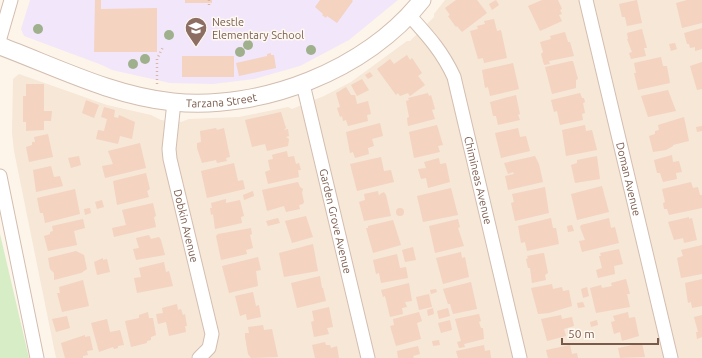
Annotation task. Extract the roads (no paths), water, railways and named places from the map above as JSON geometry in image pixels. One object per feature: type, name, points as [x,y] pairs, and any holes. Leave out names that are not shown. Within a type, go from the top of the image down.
[{"type":"street","points":[[0,38],[11,0]]},
{"type":"street","name":"Tarzana Street","points":[[0,46],[104,86],[142,96],[174,102],[209,102],[246,99],[276,93],[303,84],[356,57],[382,39],[409,15],[422,0]]},
{"type":"street","name":"Doman Avenue","points":[[586,0],[671,358]]},
{"type":"street","name":"Chimineas Avenue","points":[[409,15],[434,42],[446,59],[454,77],[520,358]]},
{"type":"street","name":"Garden Grove Avenue","points":[[303,84],[368,358]]},
{"type":"street","name":"Dobkin Avenue","points":[[174,102],[169,149],[170,159],[212,334],[209,348],[199,358]]},
{"type":"street","points":[[0,176],[37,358]]},
{"type":"place","name":"Nestle Elementary School","points":[[196,48]]}]
